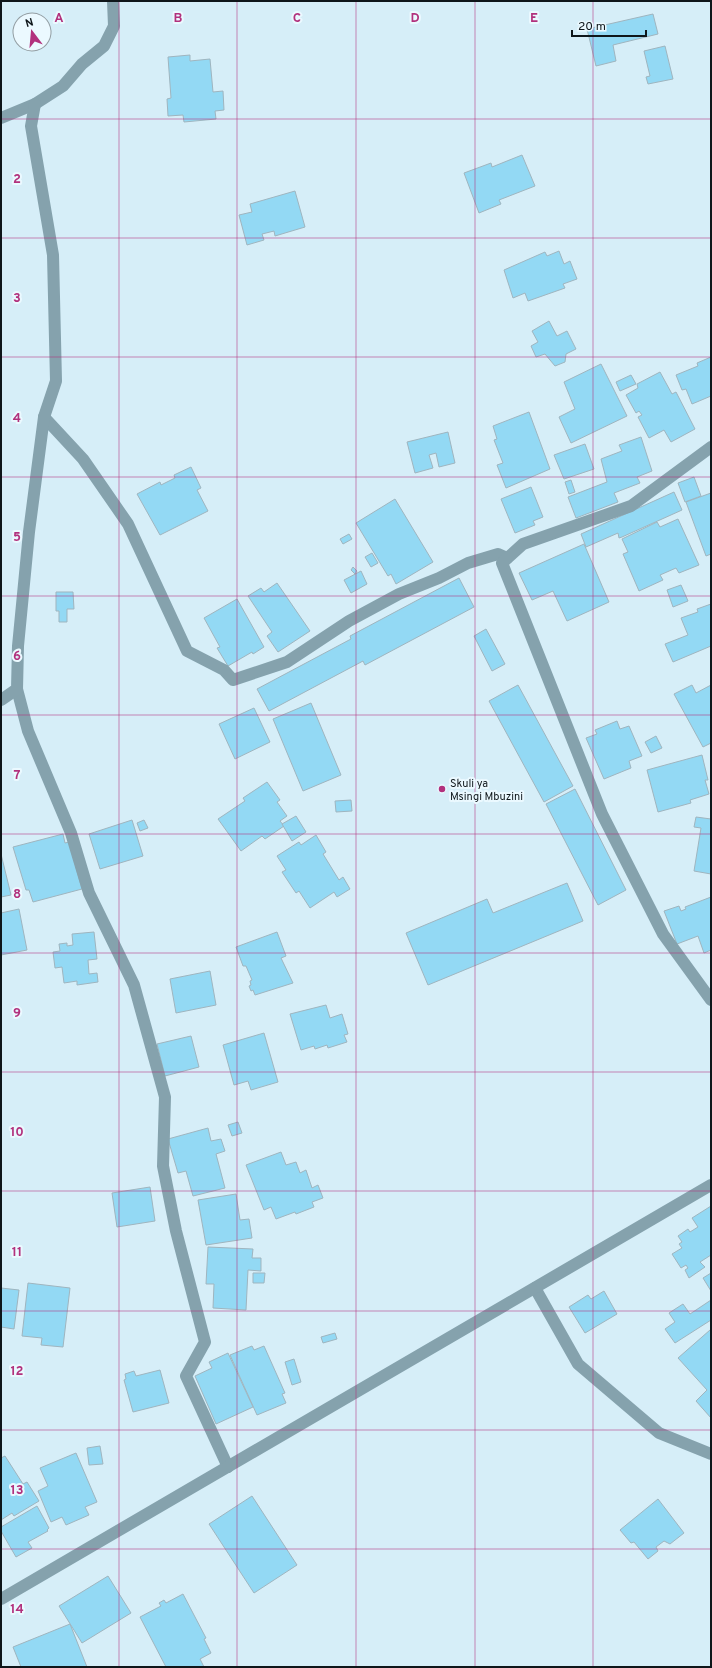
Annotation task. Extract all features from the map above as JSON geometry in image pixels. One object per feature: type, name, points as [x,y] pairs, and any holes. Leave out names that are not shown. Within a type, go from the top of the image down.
[{"type":"street","points":[[1,118],[35,104],[63,86],[82,64],[104,46],[114,26],[113,1]]},
{"type":"street","points":[[35,104],[31,126],[52,255],[56,381],[44,417],[26,563],[18,646],[17,689],[28,731],[71,833],[89,893],[134,985],[164,1097],[163,1166],[176,1230],[205,1342],[186,1376],[228,1467]]},
{"type":"street","points":[[44,417],[83,459],[128,524],[187,651],[224,670],[233,680],[287,662],[349,621],[399,594],[439,578],[468,563],[498,554],[507,558]]},
{"type":"street","points":[[711,447],[632,506],[523,544],[502,563],[602,814],[663,934],[711,1000]]},
{"type":"street","points":[[1,700],[17,689]]},
{"type":"street","points":[[1,1599],[711,1185]]},
{"type":"street","points":[[535,1288],[578,1364],[659,1433],[711,1454]]},
{"type":"building","points":[[653,14],[658,34],[613,45],[616,61],[596,66],[587,29]]},
{"type":"building","points":[[665,46],[673,79],[648,84],[646,77],[650,76],[644,51]]},
{"type":"building","points":[[190,55],[190,61],[210,59],[213,92],[223,91],[224,110],[215,111],[216,119],[184,122],[183,115],[168,116],[167,99],[171,98],[168,57]]},
{"type":"building","points":[[522,155],[535,186],[499,200],[501,204],[479,213],[464,173],[491,163],[492,167]]},
{"type":"building","points":[[295,191],[305,227],[275,236],[274,231],[262,234],[264,240],[247,245],[239,215],[252,212],[250,204]]},
{"type":"building","points":[[559,251],[564,264],[570,261],[577,279],[563,284],[565,288],[528,301],[525,293],[513,298],[504,270],[545,252],[547,256]]},
{"type":"building","points":[[549,321],[557,336],[567,331],[576,349],[566,354],[565,362],[555,366],[545,354],[536,357],[531,346],[538,342],[532,331]]},
{"type":"building","points":[[711,357],[711,396],[692,404],[686,389],[682,390],[676,375],[698,366],[697,363]]},
{"type":"building","points":[[601,364],[627,416],[571,443],[559,417],[575,409],[564,382]]},
{"type":"building","points":[[660,372],[672,394],[676,392],[695,429],[671,442],[664,430],[649,438],[638,417],[642,415],[639,411],[636,413],[626,395],[638,388],[637,384]]},
{"type":"building","points":[[631,375],[636,384],[620,391],[616,382]]},
{"type":"building","points":[[529,412],[550,469],[506,488],[497,465],[503,463],[494,440],[497,439],[493,426]]},
{"type":"building","points":[[448,432],[455,463],[439,467],[436,453],[429,455],[433,468],[415,473],[407,442]]},
{"type":"building","points":[[641,437],[652,471],[637,477],[640,483],[614,493],[618,502],[576,518],[568,497],[607,482],[601,459],[622,451],[619,445]]},
{"type":"building","points":[[585,444],[594,469],[564,479],[554,455]]},
{"type":"building","points":[[191,467],[201,488],[197,490],[208,511],[160,535],[137,494],[160,482],[161,485],[175,478],[174,475]]},
{"type":"building","points":[[694,477],[701,496],[685,502],[678,483]]},
{"type":"building","points":[[571,480],[575,492],[569,494],[565,482]]},
{"type":"building","points":[[531,487],[543,517],[533,521],[535,525],[515,533],[501,499]]},
{"type":"building","points":[[674,492],[682,510],[622,537],[619,538],[618,533],[586,547],[581,534]]},
{"type":"building","points":[[711,493],[711,554],[706,556],[686,502]]},
{"type":"building","points":[[395,499],[433,562],[396,584],[391,574],[388,576],[356,523]]},
{"type":"building","points":[[678,519],[699,565],[679,573],[676,568],[660,575],[663,580],[639,591],[623,554],[628,552],[622,539],[657,522],[660,527]]},
{"type":"building","points":[[349,534],[352,539],[343,544],[340,539]]},
{"type":"building","points":[[584,544],[609,602],[567,621],[553,591],[532,600],[519,573]]},
{"type":"building","points":[[372,553],[378,563],[371,567],[365,557]]},
{"type":"building","points":[[353,567],[357,571],[355,574],[351,570]]},
{"type":"building","points":[[361,571],[367,584],[351,593],[344,580]]},
{"type":"building","points":[[459,578],[474,607],[365,665],[363,661],[269,711],[257,689],[351,639],[350,636]]},
{"type":"building","points":[[277,583],[310,631],[278,652],[267,636],[272,632],[248,596],[261,588],[264,592]]},
{"type":"building","points":[[681,585],[688,601],[673,607],[667,590]]},
{"type":"building","points":[[56,592],[73,592],[74,609],[67,609],[67,622],[59,622],[59,611],[56,611]]},
{"type":"building","points":[[237,599],[264,647],[228,666],[217,648],[220,647],[204,618]]},
{"type":"building","points":[[711,604],[711,646],[673,662],[665,644],[688,635],[681,618],[698,612],[697,609]]},
{"type":"building","points":[[486,629],[505,664],[492,671],[474,636]]},
{"type":"building","points":[[518,685],[573,786],[544,802],[489,701]]},
{"type":"building","points":[[692,685],[696,693],[711,685],[711,743],[703,747],[674,694]]},
{"type":"building","points":[[311,703],[341,775],[303,791],[273,719]]},
{"type":"building","points":[[254,708],[270,742],[235,759],[219,724]]},
{"type":"building","points":[[617,721],[620,729],[629,726],[642,756],[629,761],[631,768],[604,779],[586,738],[597,734],[595,730]]},
{"type":"building","points":[[656,736],[662,748],[651,753],[645,742]]},
{"type":"building","points":[[702,755],[708,780],[705,780],[709,794],[690,800],[691,803],[658,812],[647,770]]},
{"type":"building","points":[[267,782],[280,800],[277,802],[287,816],[280,821],[284,826],[265,839],[262,836],[241,851],[218,819],[245,801],[243,798]]},
{"type":"building","points":[[575,789],[626,890],[598,905],[546,804]]},
{"type":"building","points":[[351,800],[352,811],[336,812],[335,801]]},
{"type":"building","points":[[296,816],[306,832],[292,841],[282,824]]},
{"type":"building","points":[[696,817],[711,819],[711,874],[694,871],[701,828],[694,827]]},
{"type":"building","points":[[132,820],[143,856],[100,869],[89,834]]},
{"type":"building","points":[[144,820],[148,828],[140,831],[137,823]]},
{"type":"building","points":[[63,834],[65,843],[69,842],[82,889],[33,902],[29,890],[26,890],[13,847]]},
{"type":"building","points":[[316,835],[326,852],[323,854],[339,880],[343,877],[350,889],[337,897],[334,892],[310,908],[299,891],[296,893],[282,872],[286,870],[277,856],[299,842],[301,845]]},
{"type":"building","points":[[1,854],[11,895],[1,897]]},
{"type":"building","points":[[567,883],[583,921],[428,985],[406,933],[487,899],[493,913]]},
{"type":"building","points":[[711,897],[711,950],[704,953],[698,936],[677,944],[664,911],[679,906],[681,911],[686,909],[685,907]]},
{"type":"building","points":[[19,909],[27,950],[1,955],[1,913]]},
{"type":"building","points":[[94,932],[97,959],[88,960],[89,974],[97,973],[98,982],[77,985],[77,981],[64,983],[62,967],[55,968],[53,952],[60,951],[59,944],[67,943],[67,946],[73,945],[72,934]]},
{"type":"building","points":[[277,932],[286,956],[281,958],[293,983],[255,995],[249,986],[251,985],[250,981],[252,980],[246,966],[243,966],[236,947]]},
{"type":"building","points":[[210,971],[216,1005],[176,1013],[170,979]]},
{"type":"building","points":[[326,1005],[330,1018],[342,1014],[348,1034],[344,1035],[347,1042],[328,1048],[327,1045],[315,1049],[314,1046],[301,1050],[290,1014]]},
{"type":"building","points":[[264,1033],[278,1082],[251,1090],[248,1081],[234,1085],[223,1045]]},
{"type":"building","points":[[191,1036],[199,1067],[165,1076],[157,1044]]},
{"type":"building","points":[[238,1122],[242,1133],[232,1136],[228,1125]]},
{"type":"building","points":[[208,1128],[211,1141],[221,1139],[225,1151],[216,1154],[225,1188],[193,1196],[186,1171],[178,1173],[168,1139]]},
{"type":"building","points":[[281,1152],[286,1165],[296,1162],[300,1173],[306,1170],[312,1188],[318,1185],[323,1198],[312,1202],[314,1207],[296,1214],[295,1212],[276,1219],[271,1207],[264,1210],[246,1165]]},
{"type":"building","points":[[150,1187],[155,1221],[117,1227],[112,1193]]},
{"type":"building","points":[[236,1194],[240,1220],[249,1219],[252,1238],[206,1245],[198,1200]]},
{"type":"building","points":[[711,1206],[711,1255],[700,1262],[705,1267],[689,1278],[685,1270],[688,1268],[686,1265],[681,1268],[672,1254],[682,1248],[679,1244],[682,1242],[678,1236],[688,1229],[690,1232],[698,1227],[692,1218]]},
{"type":"building","points":[[208,1247],[253,1249],[252,1258],[261,1258],[261,1271],[248,1270],[246,1310],[213,1308],[214,1284],[206,1284]]},
{"type":"building","points":[[253,1273],[265,1273],[264,1283],[253,1283]]},
{"type":"building","points":[[711,1273],[711,1291],[703,1278]]},
{"type":"building","points":[[28,1283],[70,1288],[63,1347],[41,1345],[42,1338],[22,1336]]},
{"type":"building","points":[[1,1288],[19,1290],[14,1329],[1,1327]]},
{"type":"building","points":[[604,1291],[617,1314],[585,1333],[569,1307],[588,1295],[591,1299]]},
{"type":"building","points":[[711,1300],[711,1320],[675,1343],[665,1329],[675,1322],[669,1313],[683,1304],[690,1314]]},
{"type":"building","points":[[710,1330],[711,1418],[696,1401],[707,1390],[678,1358]]},
{"type":"building","points":[[335,1333],[337,1339],[323,1343],[321,1337]]},
{"type":"building","points":[[252,1346],[254,1350],[264,1346],[285,1393],[282,1394],[286,1403],[257,1415],[230,1355]]},
{"type":"building","points":[[228,1353],[253,1407],[216,1424],[195,1376],[212,1368],[209,1362]]},
{"type":"building","points":[[294,1359],[301,1382],[292,1385],[285,1362]]},
{"type":"building","points":[[160,1370],[169,1403],[133,1412],[124,1380],[126,1379],[125,1374],[134,1371],[136,1376]]},
{"type":"building","points":[[100,1446],[103,1464],[89,1465],[87,1448]]},
{"type":"building","points":[[76,1453],[97,1502],[85,1507],[89,1515],[66,1525],[62,1517],[51,1522],[38,1491],[48,1486],[40,1468]]},
{"type":"building","points":[[5,1456],[23,1484],[27,1482],[39,1501],[14,1516],[12,1513],[1,1520],[1,1458]]},
{"type":"building","points":[[252,1496],[297,1565],[254,1593],[209,1524]]},
{"type":"building","points":[[658,1499],[684,1533],[670,1544],[664,1541],[656,1547],[658,1551],[648,1559],[634,1542],[631,1543],[620,1530]]},
{"type":"building","points":[[37,1506],[49,1528],[47,1530],[48,1531],[28,1542],[32,1548],[16,1557],[1,1531],[1,1527]]},
{"type":"building","points":[[108,1576],[131,1613],[82,1643],[59,1606]]},
{"type":"building","points":[[183,1594],[206,1638],[204,1639],[211,1653],[200,1659],[204,1667],[166,1667],[140,1617],[161,1606],[159,1603],[164,1600],[166,1603]]},
{"type":"building","points":[[70,1624],[87,1667],[21,1667],[13,1647]]},
{"type":"place","name":"Skuli ya Msingi Mbuzini","points":[[442,789]]}]
